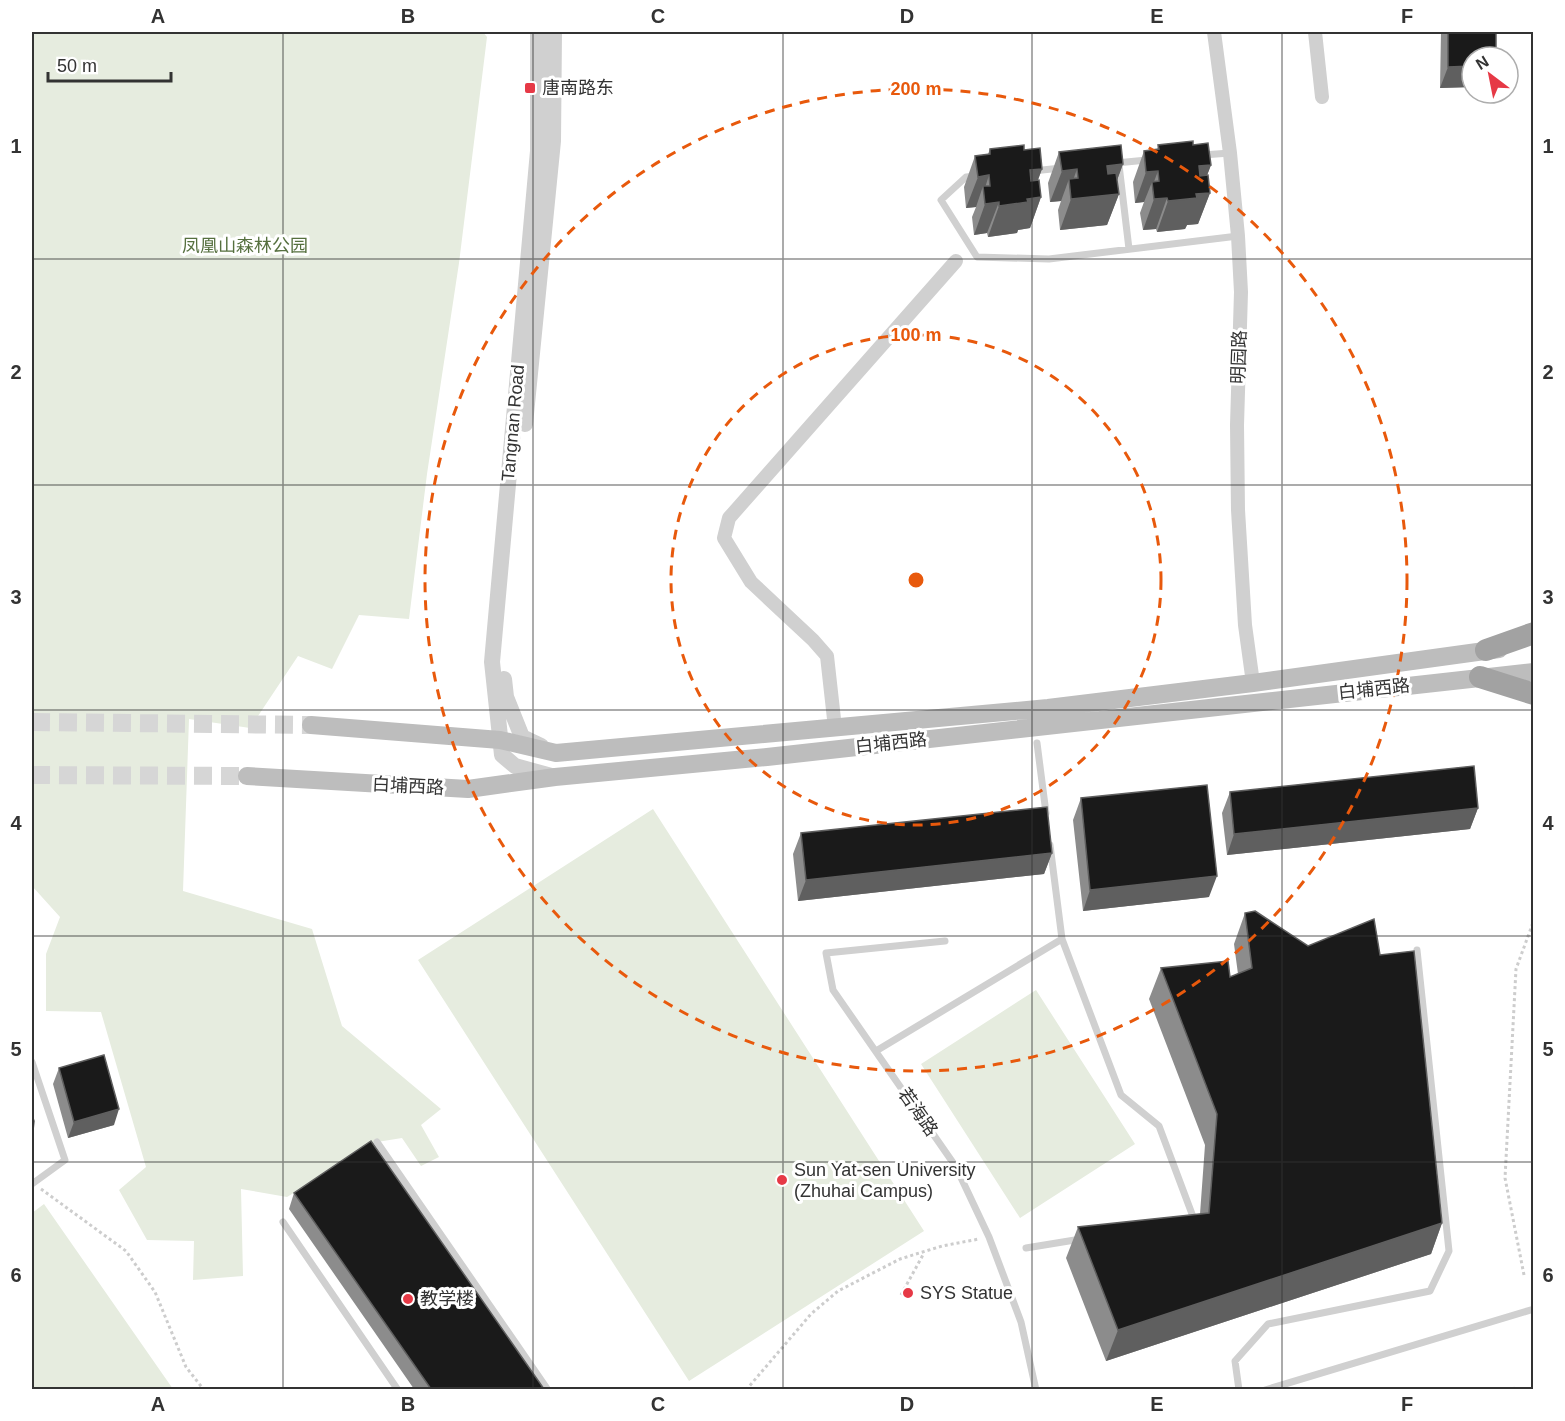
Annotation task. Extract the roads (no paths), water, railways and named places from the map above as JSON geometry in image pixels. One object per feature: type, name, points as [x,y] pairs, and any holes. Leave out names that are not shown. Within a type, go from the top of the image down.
[{"type":"highway","points":[[1486,650],[1533,633]]},
{"type":"highway","points":[[1480,677],[1533,694]]},
{"type":"main road","name":"白埔西路","points":[[311,725],[500,740],[556,753],[1048,708],[1533,645]]},
{"type":"main road","name":"白埔西路","points":[[247,776],[468,789],[555,777],[767,757],[1533,672]]},
{"type":"street","name":"Tangnan Road","points":[[538,32],[538,151],[492,662],[502,755],[514,766],[555,777]]},
{"type":"street","name":"Tangnan Road","points":[[554,32],[553,141],[502,651],[506,697],[522,737],[556,753]]},
{"type":"street","name":"明园路","points":[[1214,32],[1238,236],[1241,292],[1237,425],[1238,510],[1245,625],[1253,682]]},
{"type":"street","points":[[1315,32],[1322,97]]},
{"type":"street","points":[[835,729],[828,656],[751,582],[724,538],[729,518],[956,261]]},
{"type":"lane","points":[[1197,156],[1230,153]]},
{"type":"lane","points":[[1107,164],[1152,160]]},
{"type":"lane","points":[[1119,163],[1129,249]]},
{"type":"lane","points":[[1025,171],[1072,167]]},
{"type":"lane","points":[[989,175],[966,177],[941,200],[977,257],[1048,259],[1238,236]]},
{"type":"lane","points":[[1037,743],[1048,824]]},
{"type":"lane","points":[[1049,835],[1062,939],[1121,1095],[1160,1126],[1196,1222],[1184,1223]]},
{"type":"lane","points":[[876,1051],[1062,939]]},
{"type":"lane","name":"若海路","points":[[945,941],[826,953],[833,990],[956,1167],[989,1237],[1021,1322],[1036,1389]]},
{"type":"lane","points":[[1239,1389],[1235,1361],[1268,1324],[1430,1291],[1449,1251],[1417,950]]},
{"type":"lane","points":[[32,1062],[65,1160],[32,1184]]},
{"type":"lane","points":[[377,1142],[548,1389]]},
{"type":"lane","points":[[283,1222],[398,1389]]},
{"type":"lane","points":[[1026,1248],[1094,1237]]},
{"type":"lane","points":[[1268,1389],[1533,1310]]},
{"type":"tunnel","points":[[32,722],[311,725]]},
{"type":"tunnel","points":[[32,775],[247,776]]},
{"type":"place","name":"唐南路东","points":[[530,88]]},
{"type":"place","name":"Sun Yat-sen University (Zhuhai Campus)","points":[[782,1180]]},
{"type":"place","name":"SYS Statue","points":[[908,1293]]},
{"type":"place","name":"教学楼","points":[[408,1299]]},
{"type":"park label","name":"凤凰山森林公园","points":[[245,246]]}]
